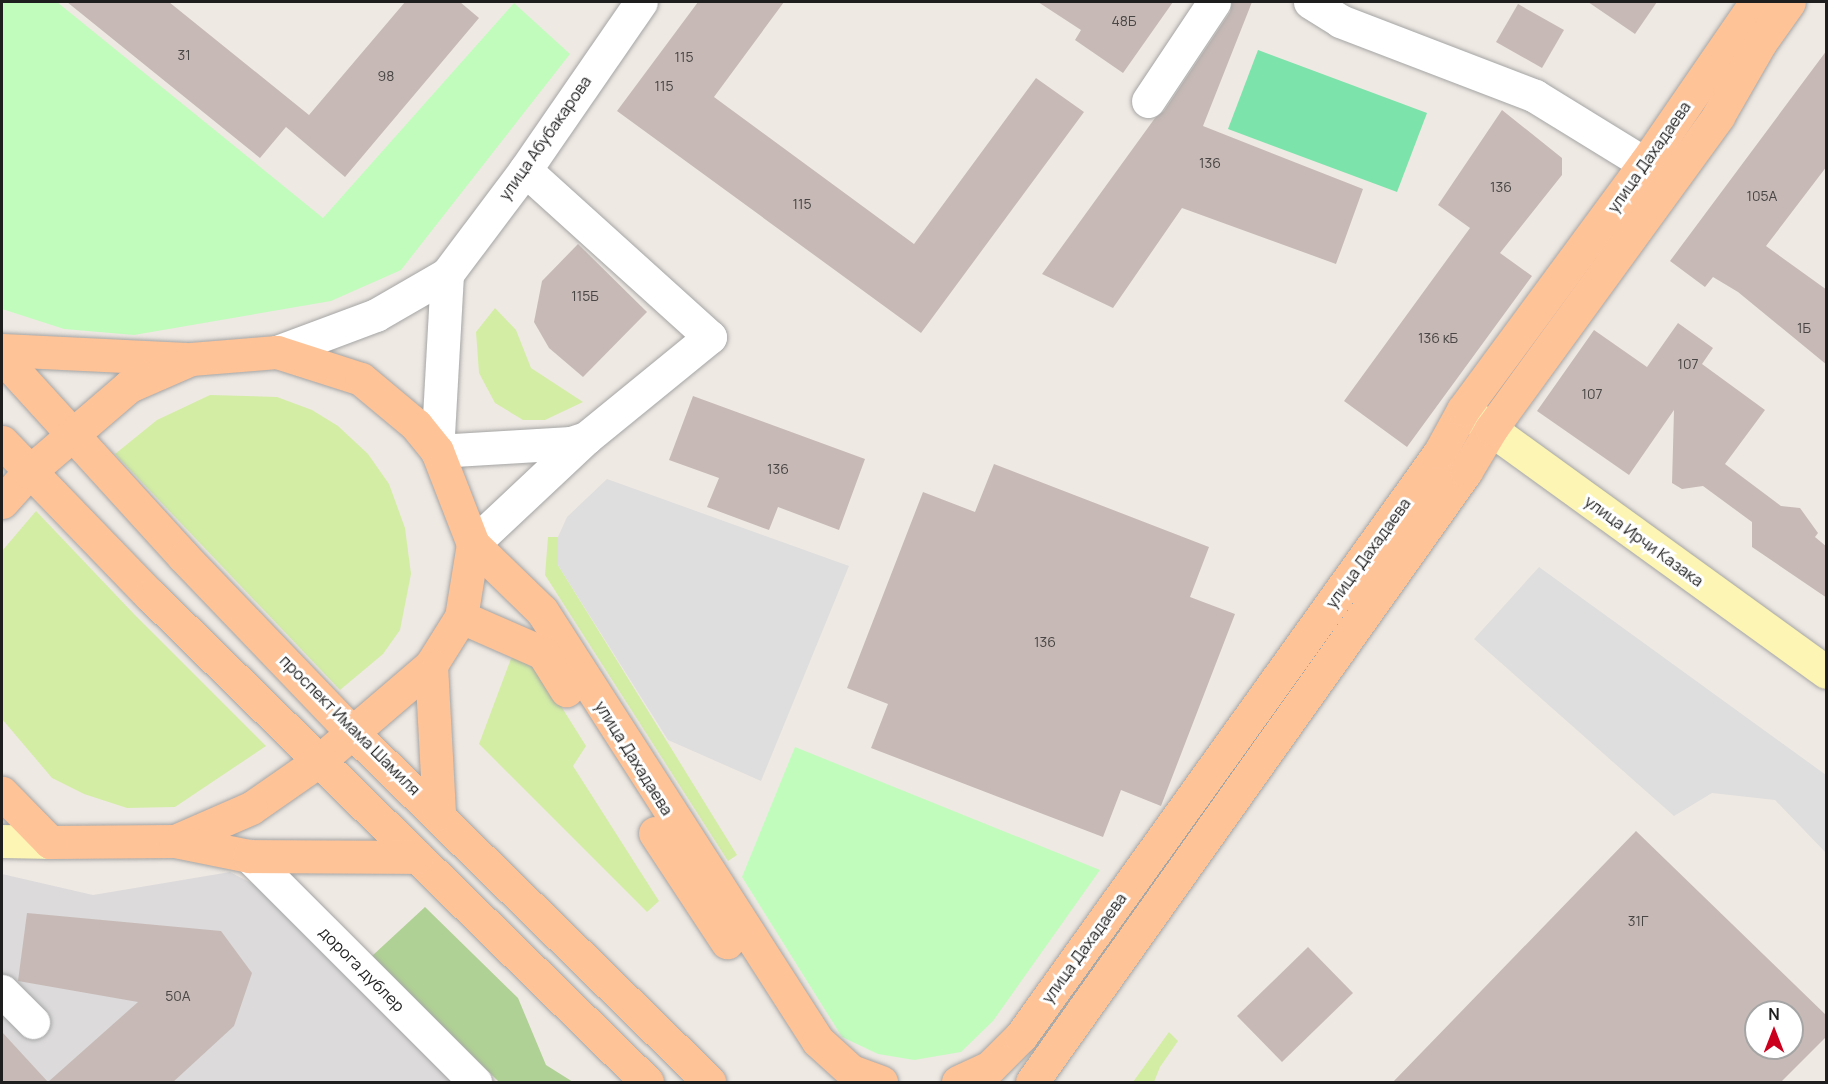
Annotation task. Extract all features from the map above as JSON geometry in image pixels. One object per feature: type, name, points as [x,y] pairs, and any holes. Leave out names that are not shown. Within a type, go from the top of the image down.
[{"type":"main road","name":"улица Дахадаева","points":[[1032,1083],[1466,471],[1659,171],[1773,4]]},
{"type":"main road","name":"улица Дахадаева","points":[[958,1083],[990,1067],[1021,1036],[1440,452],[1463,410],[1659,171]]},
{"type":"main road","points":[[2,350],[191,359]]},
{"type":"main road","name":"улица Абубакарова","points":[[2,502],[29,472],[75,436],[129,386],[191,359],[277,352],[360,379],[416,425],[436,451],[473,544]]},
{"type":"main road","name":"проспект Имама Шамиля","points":[[2,357],[352,732],[440,814],[709,1083]]},
{"type":"main road","name":"улица Ирчи Казака","points":[[1463,410],[1827,672]]},
{"type":"main road","points":[[2,442],[29,472],[647,1083]]},
{"type":"main road","name":"улица Дахадаева","points":[[473,544],[542,611],[818,1041],[851,1071],[880,1083]]},
{"type":"main road","points":[[175,841],[251,808],[320,760],[431,665],[460,616],[473,544]]},
{"type":"main road","name":"улица Дахадаева","points":[[460,616],[543,653],[693,894],[803,1050],[838,1083]]},
{"type":"main road","points":[[431,665],[440,814]]},
{"type":"main road","points":[[2,793],[50,842]]},
{"type":"main road","points":[[2,841],[175,841],[249,856],[417,857]]},
{"type":"street","name":"улица Абубакарова","points":[[277,352],[376,315],[447,274],[525,170],[641,2]]},
{"type":"street","points":[[1148,101],[1214,2]]},
{"type":"street","points":[[1310,2],[1340,21],[1535,96],[1659,171]]},
{"type":"street","points":[[473,544],[586,438],[710,337],[525,170]]},
{"type":"street","name":"улица Абубакарова","points":[[436,451],[447,274]]},
{"type":"street","points":[[436,451],[570,443],[586,438]]},
{"type":"street","name":"дорога дублер","points":[[249,856],[476,1083]]},
{"type":"street","points":[[2,992],[33,1022]]},
{"type":"shaded area","points":[[607,479],[849,566],[761,781],[668,740],[558,565],[558,537],[567,517]]},
{"type":"shaded area","points":[[1539,567],[1826,775],[1826,853],[1775,800],[1712,793],[1674,816],[1474,639]]},
{"type":"shaded area","points":[[230,872],[263,889],[453,1082],[2,1082],[2,874],[93,895]]},
{"type":"green space","points":[[2,2],[57,2],[323,218],[514,3],[570,54],[401,270],[331,301],[134,335],[64,329],[2,309]]},
{"type":"green space","points":[[1258,50],[1427,113],[1397,192],[1228,129]]},
{"type":"green space","points":[[495,308],[516,330],[531,368],[583,402],[545,420],[523,420],[495,403],[479,373],[476,332]]},
{"type":"green space","points":[[210,395],[277,397],[312,410],[338,426],[368,454],[389,484],[405,528],[411,574],[400,630],[383,654],[340,690],[115,454],[157,420]]},
{"type":"green space","points":[[36,511],[134,614],[266,746],[175,807],[127,808],[84,794],[52,778],[2,719],[2,551]]},
{"type":"green space","points":[[548,537],[558,537],[558,565],[737,855],[728,861],[545,575]]},
{"type":"green space","points":[[512,656],[539,671],[586,746],[573,766],[659,901],[647,912],[479,744]]},
{"type":"green space","points":[[795,747],[1100,870],[993,1021],[961,1052],[914,1060],[878,1054],[842,1037],[742,877]]},
{"type":"green space","points":[[425,907],[518,998],[546,1065],[573,1082],[499,1082],[372,956]]},
{"type":"green space","points":[[1169,1032],[1178,1041],[1160,1067],[1154,1082],[1133,1082]]},
{"type":"building","points":[[67,2],[169,2],[309,115],[405,2],[460,2],[479,18],[345,177],[286,127],[260,158]]},
{"type":"building","points":[[698,2],[784,2],[714,97],[914,244],[1036,78],[1084,112],[921,333],[617,111]]},
{"type":"building","points":[[1038,2],[1173,2],[1123,73],[1075,40],[1081,30]]},
{"type":"building","points":[[1232,2],[1252,2],[1203,126],[1363,189],[1336,264],[1182,208],[1113,308],[1042,274],[1155,118],[1164,111],[1230,12]]},
{"type":"building","points":[[1588,2],[1657,2],[1635,34]]},
{"type":"building","points":[[1518,4],[1564,30],[1542,68],[1496,42]]},
{"type":"building","points":[[1827,50],[1827,166],[1766,246],[1827,290],[1827,365],[1738,292],[1713,277],[1705,287],[1670,261]]},
{"type":"building","points":[[1502,110],[1562,158],[1562,175],[1500,253],[1532,276],[1407,447],[1344,401],[1470,228],[1438,205]]},
{"type":"building","points":[[578,244],[647,312],[583,377],[549,348],[534,322],[542,281]]},
{"type":"building","points":[[1678,323],[1713,348],[1702,364],[1765,410],[1725,464],[1781,506],[1800,508],[1818,533],[1815,537],[1827,547],[1827,598],[1752,547],[1752,522],[1703,486],[1682,489],[1672,483],[1674,410],[1629,475],[1537,411],[1594,330],[1647,367]]},
{"type":"building","points":[[693,396],[865,459],[839,530],[778,507],[769,530],[707,507],[719,478],[669,460]]},
{"type":"building","points":[[994,464],[1209,547],[1190,597],[1235,614],[1161,806],[1121,790],[1103,837],[871,748],[888,704],[847,688],[923,492],[975,512]]},
{"type":"building","points":[[1636,831],[1827,1016],[1827,1036],[1804,1059],[1804,1000],[1744,1000],[1744,1060],[1803,1060],[1780,1083],[1392,1083]]},
{"type":"building","points":[[27,913],[221,931],[252,973],[234,1026],[172,1083],[2,1083],[2,1032],[48,1082],[138,1002],[18,981]]},
{"type":"building","points":[[1308,947],[1353,993],[1282,1062],[1237,1016]]}]
